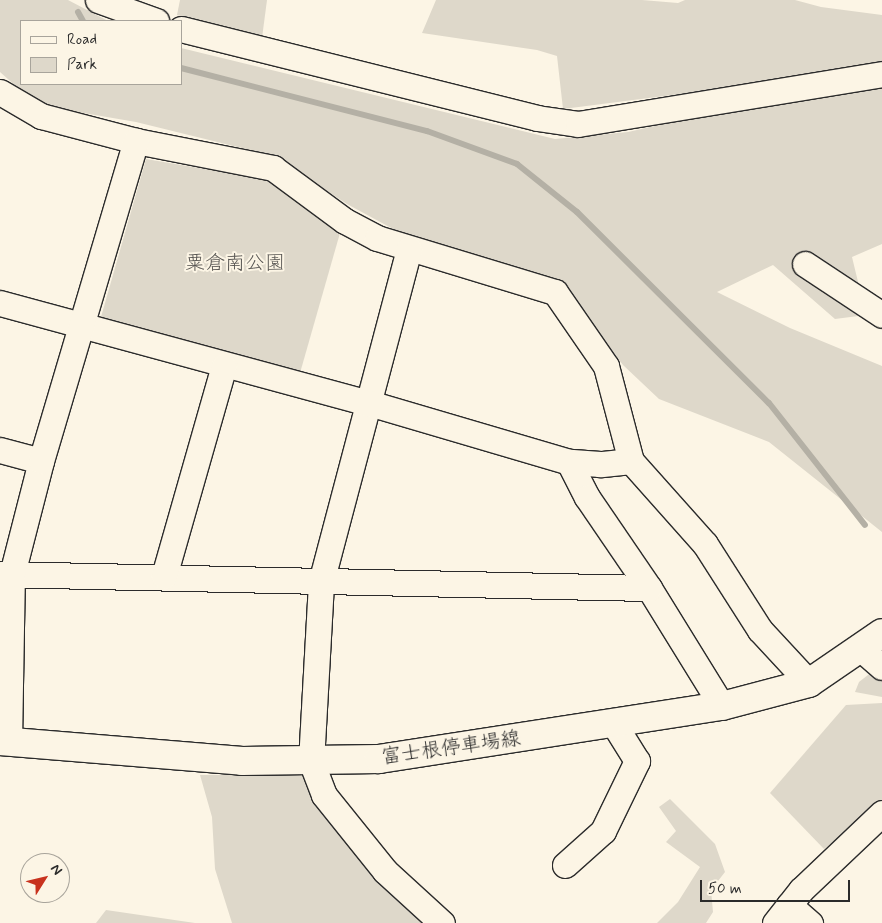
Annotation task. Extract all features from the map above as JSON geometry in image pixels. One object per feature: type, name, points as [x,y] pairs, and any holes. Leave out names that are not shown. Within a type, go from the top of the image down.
[{"type":"main road","name":"富士根停車場線","points":[[4,742],[242,760],[311,761],[379,759],[722,706],[810,683],[882,633]]},
{"type":"street","points":[[98,0],[153,20]]},
{"type":"street","points":[[182,29],[537,118],[578,124],[882,74]]},
{"type":"street","points":[[0,92],[41,116],[136,141],[273,168],[345,221],[377,238],[555,292],[606,366],[631,461],[705,544],[760,630],[810,683]]},
{"type":"street","points":[[4,742],[6,574],[136,141]]},
{"type":"street","points":[[409,249],[321,583],[311,761],[324,795],[385,871],[442,923]]},
{"type":"street","points":[[805,264],[882,315]]},
{"type":"street","points":[[0,303],[224,366],[369,403],[569,462],[600,464],[631,461]]},
{"type":"street","points":[[164,576],[224,366]]},
{"type":"street","points":[[0,450],[41,461]]},
{"type":"street","points":[[569,462],[587,497],[649,588],[722,706]]},
{"type":"street","points":[[6,574],[164,576],[321,583],[649,588]]},
{"type":"street","points":[[860,648],[882,667]]},
{"type":"street","points":[[565,865],[603,831],[637,761],[614,724]]},
{"type":"street","points":[[810,923],[782,914],[830,861],[882,813]]},
{"type":"green space","points":[[0,0],[68,0],[106,20],[20,20],[20,85],[182,85],[182,48],[555,139],[628,132],[744,106],[882,86],[882,244],[852,257],[866,315],[835,319],[773,265],[717,292],[790,328],[882,366],[882,532],[769,442],[659,399],[623,365],[558,283],[395,230],[347,204],[274,156],[136,122],[37,105],[0,72]]},
{"type":"green space","points":[[180,0],[267,0],[262,38],[177,15]]},
{"type":"green space","points":[[436,0],[642,0],[678,3],[685,0],[795,0],[821,7],[882,15],[882,68],[563,109],[557,56],[537,50],[422,33]]},
{"type":"green space","name":"粟倉南公園","points":[[146,159],[269,180],[326,219],[340,233],[300,373],[101,317]]},
{"type":"green space","points":[[882,664],[882,697],[855,692],[859,682]]},
{"type":"green space","points":[[882,703],[882,802],[824,849],[770,793],[846,705]]},
{"type":"green space","points":[[200,775],[305,775],[436,923],[232,923],[215,869],[212,817]]},
{"type":"green space","points":[[670,799],[715,844],[725,872],[711,890],[713,912],[706,923],[657,923],[678,902],[700,867],[666,842],[676,831],[659,807]]},
{"type":"green space","points":[[106,910],[195,923],[96,923]]},
{"type":"waterway","points":[[78,12],[82,20]]},
{"type":"waterway","points":[[182,68],[427,131],[517,164],[577,212],[769,403],[865,525]]}]
